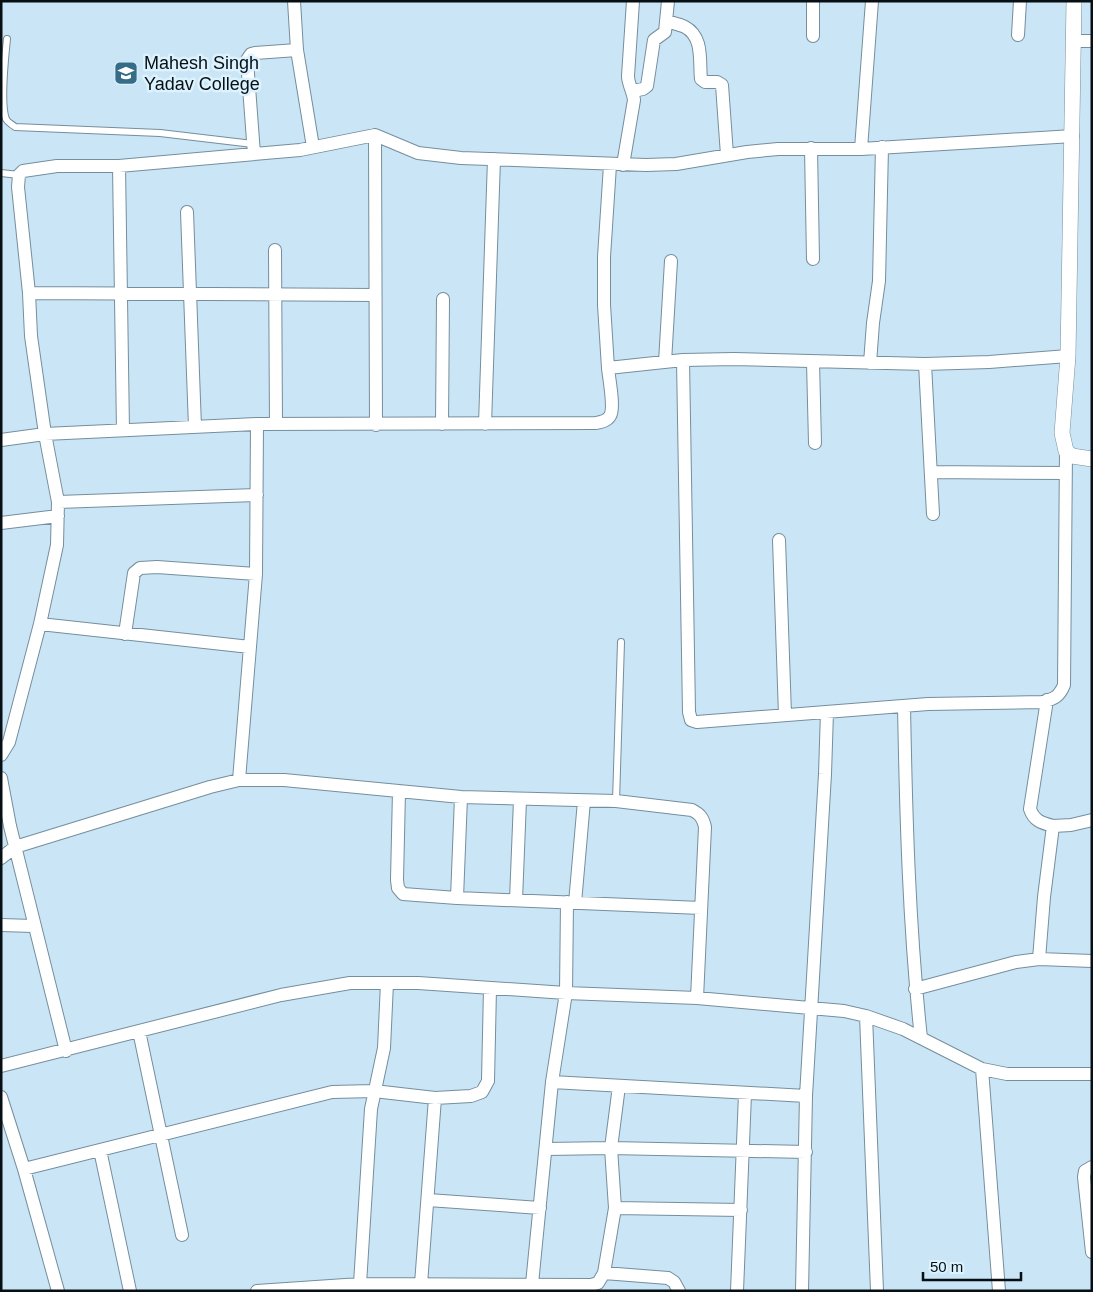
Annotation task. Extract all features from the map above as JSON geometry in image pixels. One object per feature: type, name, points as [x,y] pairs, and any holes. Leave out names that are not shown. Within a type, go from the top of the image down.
[{"type":"street","points":[[294,1],[297,50],[313,148]]},
{"type":"street","points":[[623,165],[633,109],[633,91],[628,76],[634,1]]},
{"type":"street","points":[[633,91],[647,86],[654,40],[665,32],[668,1]]},
{"type":"street","points":[[813,36],[814,1]]},
{"type":"street","points":[[861,149],[872,1]]},
{"type":"street","points":[[1018,35],[1020,1]]},
{"type":"street","points":[[683,360],[689,712],[691,720],[698,722],[904,706],[1047,700],[1054,699],[1060,694],[1064,685],[1066,451],[1062,433],[1068,356],[1074,1]]},
{"type":"street","points":[[666,20],[686,28],[694,34],[700,55],[701,79],[705,82],[717,82],[722,85],[727,156]]},
{"type":"street","points":[[1073,41],[1092,42]]},
{"type":"street","points":[[254,149],[247,60],[251,54],[255,53],[297,50]]},
{"type":"street","points":[[1,755],[9,742],[40,624],[57,545],[58,502],[45,434],[31,336],[29,293],[18,188],[19,175],[23,171],[57,166],[119,166],[254,149],[313,148],[375,135],[418,153],[460,158],[610,165],[676,164],[778,149],[861,149],[1073,136]]},
{"type":"street","points":[[375,135],[376,425]]},
{"type":"street","points":[[811,148],[813,259]]},
{"type":"street","points":[[870,363],[879,281],[882,148]]},
{"type":"street","points":[[485,424],[494,159]]},
{"type":"street","points":[[1,440],[45,434],[257,424],[376,425],[596,423],[605,421],[610,416],[612,409],[604,305],[604,257],[610,165]]},
{"type":"street","points":[[119,166],[123,430]]},
{"type":"street","points":[[187,212],[195,427]]},
{"type":"street","points":[[275,250],[276,424]]},
{"type":"street","points":[[665,362],[671,261]]},
{"type":"street","points":[[29,293],[375,295]]},
{"type":"street","points":[[442,424],[443,299]]},
{"type":"street","points":[[608,368],[683,360],[734,359],[925,364],[989,362],[1068,356]]},
{"type":"street","points":[[813,362],[815,443]]},
{"type":"street","points":[[925,364],[933,514]]},
{"type":"street","points":[[239,780],[256,574],[257,424]]},
{"type":"street","points":[[1066,451],[1072,456],[1092,459]]},
{"type":"street","points":[[931,472],[1066,473]]},
{"type":"street","points":[[58,502],[257,495]]},
{"type":"street","points":[[1,522],[58,516]]},
{"type":"street","points":[[779,540],[785,715]]},
{"type":"street","points":[[125,634],[134,573],[140,568],[157,567],[256,574]]},
{"type":"street","points":[[40,624],[250,647]]},
{"type":"street","points":[[1047,700],[1030,809],[1032,815],[1036,820],[1053,826],[1071,825],[1092,820]]},
{"type":"street","points":[[904,706],[907,835],[920,1038]]},
{"type":"street","points":[[802,1291],[806,1096],[826,774],[827,712]]},
{"type":"street","points":[[1,778],[10,826],[66,1051]]},
{"type":"street","points":[[1,858],[15,847],[210,787],[239,780],[284,780],[461,798],[616,801],[692,810],[699,813],[705,827],[697,998]]},
{"type":"street","points":[[398,791],[397,880],[398,888],[403,894],[701,908]]},
{"type":"street","points":[[457,898],[461,798]]},
{"type":"street","points":[[516,900],[520,800]]},
{"type":"street","points":[[532,1284],[552,1082],[566,993],[571,902],[584,801]]},
{"type":"street","points":[[1039,959],[1044,897],[1053,826]]},
{"type":"street","points":[[1,925],[34,926]]},
{"type":"street","points":[[916,988],[1016,962],[1039,959],[1092,961]]},
{"type":"street","points":[[1,1066],[281,995],[350,983],[418,983],[566,993],[697,998],[844,1011],[866,1016],[903,1030],[982,1070],[1007,1074],[1092,1074]]},
{"type":"street","points":[[360,1284],[371,1108],[384,1048],[387,983]]},
{"type":"street","points":[[24,1169],[332,1092],[374,1092],[435,1098],[471,1096],[482,1092],[486,1088],[488,1081],[490,988]]},
{"type":"street","points":[[866,1016],[877,1291]]},
{"type":"street","points":[[139,1031],[182,1235]]},
{"type":"street","points":[[982,1070],[999,1291]]},
{"type":"street","points":[[552,1082],[806,1096]]},
{"type":"street","points":[[257,1291],[360,1284],[421,1284],[473,1287],[532,1284],[592,1285],[598,1283],[604,1273],[615,1208],[611,1148],[619,1086]]},
{"type":"street","points":[[737,1291],[745,1094]]},
{"type":"street","points":[[1,1097],[24,1169],[58,1291]]},
{"type":"street","points":[[421,1284],[435,1098]]},
{"type":"street","points":[[546,1149],[611,1148],[806,1152]]},
{"type":"street","points":[[100,1150],[130,1291]]},
{"type":"street","points":[[1092,1167],[1085,1171],[1084,1177],[1092,1252]]},
{"type":"street","points":[[428,1200],[540,1208]]},
{"type":"street","points":[[615,1208],[741,1210]]},
{"type":"street","points":[[604,1273],[668,1278],[674,1282],[679,1291]]},
{"type":"lane","points":[[7,39],[2,104],[5,118],[15,126],[167,133],[254,149]]},
{"type":"lane","points":[[1,174],[19,175]]},
{"type":"lane","points":[[616,801],[622,642]]},
{"type":"place","name":"Mahesh Singh Yadav College","points":[[126,73]]}]
